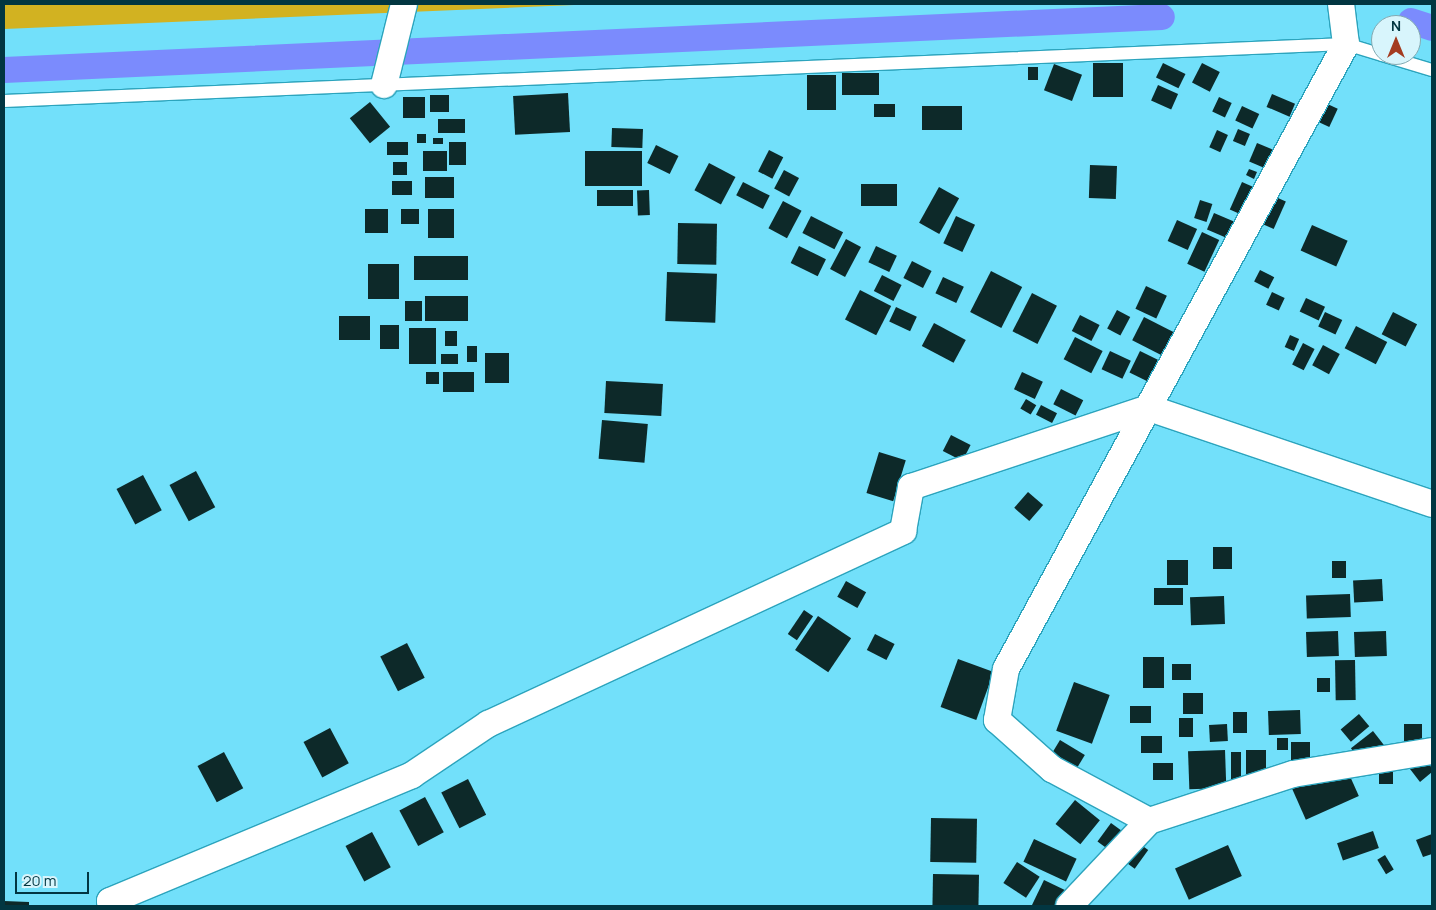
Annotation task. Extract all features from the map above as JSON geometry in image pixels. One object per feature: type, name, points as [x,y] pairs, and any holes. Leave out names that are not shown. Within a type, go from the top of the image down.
[{"type":"street","points":[[384,85],[404,4]]},
{"type":"street","points":[[1149,821],[1052,769],[997,720],[1006,670],[1346,44],[1341,4]]},
{"type":"street","points":[[111,906],[110,901],[412,775],[488,724],[903,531],[911,487],[1149,408],[1432,504]]},
{"type":"street","points":[[1069,906],[1149,821],[1293,774],[1432,751]]},
{"type":"lane","points":[[4,100],[1346,44],[1371,52]]},
{"type":"lane","points":[[1415,65],[1432,70]]},
{"type":"shaded area","points":[[4,4],[598,4],[4,29]]},
{"type":"building","points":[[1093,63],[1123,63],[1123,97],[1093,97]]},
{"type":"building","points":[[1163,63],[1185,74],[1178,88],[1156,77]]},
{"type":"building","points":[[1202,63],[1220,72],[1210,92],[1192,83]]},
{"type":"building","points":[[1054,64],[1082,75],[1072,101],[1044,90]]},
{"type":"building","points":[[1028,67],[1038,67],[1038,80],[1028,80]]},
{"type":"building","points":[[842,73],[879,73],[879,95],[842,95]]},
{"type":"building","points":[[807,75],[836,75],[836,110],[807,110]]},
{"type":"building","points":[[1158,85],[1178,94],[1171,109],[1151,101]]},
{"type":"building","points":[[568,93],[570,132],[515,135],[513,96]]},
{"type":"building","points":[[1272,94],[1295,104],[1290,117],[1267,107]]},
{"type":"building","points":[[1306,94],[1338,109],[1329,127],[1298,112]]},
{"type":"building","points":[[430,95],[449,95],[449,112],[430,112]]},
{"type":"building","points":[[403,97],[425,97],[425,118],[403,118]]},
{"type":"building","points":[[1219,97],[1232,103],[1225,117],[1212,112]]},
{"type":"building","points":[[370,102],[390,127],[370,143],[350,118]]},
{"type":"building","points":[[874,104],[895,104],[895,117],[874,117]]},
{"type":"building","points":[[922,106],[962,106],[962,130],[922,130]]},
{"type":"building","points":[[1242,106],[1259,114],[1252,129],[1235,121]]},
{"type":"building","points":[[438,119],[465,119],[465,133],[438,133]]},
{"type":"building","points":[[612,128],[643,129],[642,148],[611,147]]},
{"type":"building","points":[[1238,129],[1250,134],[1245,146],[1233,141]]},
{"type":"building","points":[[1217,130],[1228,135],[1220,152],[1209,147]]},
{"type":"building","points":[[417,134],[426,134],[426,143],[417,143]]},
{"type":"building","points":[[433,138],[443,138],[443,144],[433,144]]},
{"type":"building","points":[[387,142],[408,142],[408,155],[387,155]]},
{"type":"building","points":[[449,142],[466,142],[466,165],[449,165]]},
{"type":"building","points":[[1257,143],[1278,152],[1270,170],[1249,161]]},
{"type":"building","points":[[656,145],[678,156],[670,174],[647,163]]},
{"type":"building","points":[[769,150],[783,157],[772,179],[758,171]]},
{"type":"building","points":[[423,151],[447,151],[447,171],[423,171]]},
{"type":"building","points":[[585,151],[642,151],[642,186],[585,186]]},
{"type":"building","points":[[393,162],[407,162],[407,175],[393,175]]},
{"type":"building","points":[[709,163],[735,177],[721,204],[694,190]]},
{"type":"building","points":[[1090,165],[1117,166],[1116,199],[1089,198]]},
{"type":"building","points":[[1249,169],[1257,172],[1254,179],[1246,175]]},
{"type":"building","points":[[784,170],[799,178],[789,197],[774,189]]},
{"type":"building","points":[[425,177],[454,177],[454,198],[425,198]]},
{"type":"building","points":[[392,181],[412,181],[412,195],[392,195]]},
{"type":"building","points":[[743,182],[770,196],[763,209],[736,195]]},
{"type":"building","points":[[1242,182],[1286,202],[1274,229],[1230,209]]},
{"type":"building","points":[[861,184],[897,184],[897,206],[861,206]]},
{"type":"building","points":[[939,187],[959,198],[939,234],[919,223]]},
{"type":"building","points":[[597,190],[633,190],[633,206],[597,206]]},
{"type":"building","points":[[637,190],[649,190],[650,215],[638,215]]},
{"type":"building","points":[[1200,200],[1212,204],[1206,222],[1194,218]]},
{"type":"building","points":[[783,201],[802,211],[787,238],[768,228]]},
{"type":"building","points":[[365,209],[388,209],[388,233],[365,233]]},
{"type":"building","points":[[401,209],[419,209],[419,224],[401,224]]},
{"type":"building","points":[[428,209],[454,209],[454,238],[428,238]]},
{"type":"building","points":[[1214,213],[1240,224],[1233,241],[1207,230]]},
{"type":"building","points":[[811,216],[843,232],[834,249],[802,233]]},
{"type":"building","points":[[956,216],[975,225],[962,252],[943,243]]},
{"type":"building","points":[[1177,220],[1197,229],[1188,250],[1168,241]]},
{"type":"building","points":[[678,223],[717,224],[716,265],[677,264]]},
{"type":"building","points":[[1312,225],[1348,241],[1336,266],[1301,251]]},
{"type":"building","points":[[1202,232],[1219,240],[1204,272],[1187,264]]},
{"type":"building","points":[[846,239],[861,247],[845,277],[830,269]]},
{"type":"building","points":[[799,246],[826,259],[818,276],[791,263]]},
{"type":"building","points":[[876,246],[897,256],[889,272],[868,262]]},
{"type":"building","points":[[414,256],[468,256],[468,280],[414,280]]},
{"type":"building","points":[[912,261],[932,271],[923,288],[903,278]]},
{"type":"building","points":[[368,264],[399,264],[399,299],[368,299]]},
{"type":"building","points":[[1260,270],[1274,277],[1268,289],[1254,282]]},
{"type":"building","points":[[991,271],[1022,287],[1001,328],[970,312]]},
{"type":"building","points":[[667,272],[717,274],[715,323],[665,321]]},
{"type":"building","points":[[882,275],[902,285],[893,301],[874,291]]},
{"type":"building","points":[[943,277],[964,287],[956,303],[935,293]]},
{"type":"building","points":[[1146,286],[1167,296],[1156,318],[1135,309]]},
{"type":"building","points":[[860,290],[891,306],[876,335],[845,319]]},
{"type":"building","points":[[1272,292],[1285,298],[1279,311],[1266,305]]},
{"type":"building","points":[[1032,293],[1057,306],[1037,344],[1012,331]]},
{"type":"building","points":[[425,296],[468,296],[468,321],[425,321]]},
{"type":"building","points":[[1306,298],[1325,307],[1319,320],[1300,312]]},
{"type":"building","points":[[405,301],[422,301],[422,321],[405,321]]},
{"type":"building","points":[[896,307],[917,317],[910,331],[889,322]]},
{"type":"building","points":[[1117,310],[1130,317],[1120,336],[1107,329]]},
{"type":"building","points":[[1325,312],[1342,320],[1335,335],[1318,327]]},
{"type":"building","points":[[1393,312],[1417,324],[1406,347],[1382,334]]},
{"type":"building","points":[[1080,315],[1100,325],[1091,341],[1072,331]]},
{"type":"building","points":[[339,316],[370,316],[370,340],[339,340]]},
{"type":"building","points":[[1144,317],[1173,332],[1162,355],[1132,340]]},
{"type":"building","points":[[934,323],[966,340],[954,363],[922,346]]},
{"type":"building","points":[[380,325],[399,325],[399,349],[380,349]]},
{"type":"building","points":[[1356,326],[1387,342],[1376,364],[1345,348]]},
{"type":"building","points":[[409,328],[436,328],[436,364],[409,364]]},
{"type":"building","points":[[445,331],[457,331],[457,346],[445,346]]},
{"type":"building","points":[[1290,335],[1299,339],[1294,351],[1285,347]]},
{"type":"building","points":[[1075,337],[1103,351],[1091,373],[1064,359]]},
{"type":"building","points":[[1303,343],[1315,349],[1304,370],[1292,364]]},
{"type":"building","points":[[1323,345],[1340,354],[1329,374],[1312,365]]},
{"type":"building","points":[[467,346],[477,346],[477,362],[467,362]]},
{"type":"building","points":[[1110,351],[1131,361],[1122,379],[1102,369]]},
{"type":"building","points":[[1140,351],[1167,364],[1156,386],[1129,373]]},
{"type":"building","points":[[485,353],[509,353],[509,383],[485,383]]},
{"type":"building","points":[[441,354],[458,354],[458,364],[441,364]]},
{"type":"building","points":[[426,372],[439,372],[439,384],[426,384]]},
{"type":"building","points":[[443,372],[474,372],[474,392],[443,392]]},
{"type":"building","points":[[1022,372],[1043,382],[1035,399],[1014,389]]},
{"type":"building","points":[[606,381],[663,384],[661,416],[604,413]]},
{"type":"building","points":[[1061,389],[1083,400],[1076,415],[1053,404]]},
{"type":"building","points":[[1026,399],[1036,405],[1031,415],[1020,408]]},
{"type":"building","points":[[1041,405],[1057,413],[1052,423],[1036,415]]},
{"type":"building","points":[[602,420],[648,424],[644,463],[599,459]]},
{"type":"building","points":[[951,435],[971,445],[962,461],[943,451]]},
{"type":"building","points":[[879,452],[906,460],[893,501],[866,493]]},
{"type":"building","points":[[196,471],[215,507],[189,521],[170,485]]},
{"type":"building","points":[[143,475],[162,510],[135,524],[117,489]]},
{"type":"building","points":[[1028,492],[1043,505],[1029,521],[1014,508]]},
{"type":"building","points":[[1213,547],[1232,547],[1232,569],[1213,569]]},
{"type":"building","points":[[1167,560],[1188,560],[1188,585],[1167,585]]},
{"type":"building","points":[[1332,561],[1346,561],[1346,578],[1332,578]]},
{"type":"building","points":[[1382,579],[1383,601],[1354,602],[1353,581]]},
{"type":"building","points":[[846,581],[866,592],[857,608],[837,597]]},
{"type":"building","points":[[1154,588],[1183,588],[1183,605],[1154,605]]},
{"type":"building","points":[[1350,594],[1351,617],[1307,619],[1306,596]]},
{"type":"building","points":[[1224,596],[1225,624],[1191,625],[1190,597]]},
{"type":"building","points":[[804,610],[813,616],[797,640],[788,634]]},
{"type":"building","points":[[818,616],[851,638],[828,672],[795,650]]},
{"type":"building","points":[[1338,631],[1339,656],[1307,657],[1306,632]]},
{"type":"building","points":[[1386,631],[1387,656],[1355,657],[1354,632]]},
{"type":"building","points":[[875,634],[895,644],[886,660],[867,650]]},
{"type":"building","points":[[407,643],[425,678],[398,691],[380,657]]},
{"type":"building","points":[[1143,657],[1164,657],[1164,688],[1143,688]]},
{"type":"building","points":[[958,659],[994,672],[976,720],[941,707]]},
{"type":"building","points":[[1335,660],[1355,660],[1356,700],[1336,700]]},
{"type":"building","points":[[1172,664],[1191,664],[1191,680],[1172,680]]},
{"type":"building","points":[[1317,678],[1330,678],[1330,692],[1317,692]]},
{"type":"building","points":[[1074,682],[1110,695],[1092,744],[1056,731]]},
{"type":"building","points":[[1183,693],[1203,693],[1203,714],[1183,714]]},
{"type":"building","points":[[1130,706],[1151,706],[1151,723],[1130,723]]},
{"type":"building","points":[[1300,710],[1301,734],[1269,735],[1268,711]]},
{"type":"building","points":[[1233,712],[1247,712],[1247,733],[1233,733]]},
{"type":"building","points":[[1359,714],[1369,726],[1351,742],[1341,729]]},
{"type":"building","points":[[1179,718],[1193,718],[1193,737],[1179,737]]},
{"type":"building","points":[[1227,724],[1228,741],[1210,742],[1209,725]]},
{"type":"building","points":[[1404,724],[1422,724],[1422,747],[1404,747]]},
{"type":"building","points":[[330,728],[349,763],[322,777],[304,742]]},
{"type":"building","points":[[1373,731],[1384,745],[1362,762],[1351,748]]},
{"type":"building","points":[[1141,736],[1162,736],[1162,753],[1141,753]]},
{"type":"building","points":[[1277,738],[1288,738],[1288,750],[1277,750]]},
{"type":"building","points":[[1060,740],[1085,755],[1074,774],[1049,759]]},
{"type":"building","points":[[1291,742],[1310,742],[1310,764],[1291,764]]},
{"type":"building","points":[[1225,750],[1226,788],[1189,789],[1188,751]]},
{"type":"building","points":[[1246,750],[1266,750],[1266,775],[1246,775]]},
{"type":"building","points":[[224,752],[243,788],[217,802],[198,766]]},
{"type":"building","points":[[1231,752],[1241,752],[1241,779],[1231,779]]},
{"type":"building","points":[[1428,754],[1432,772],[1420,782],[1410,769]]},
{"type":"building","points":[[1379,762],[1393,762],[1393,784],[1379,784]]},
{"type":"building","points":[[1153,763],[1173,763],[1173,780],[1153,780]]},
{"type":"building","points":[[1345,765],[1359,796],[1306,820],[1292,789]]},
{"type":"building","points":[[468,779],[486,815],[459,828],[441,793]]},
{"type":"building","points":[[425,797],[444,832],[418,846],[399,811]]},
{"type":"building","points":[[1075,800],[1100,820],[1080,844],[1055,824]]},
{"type":"building","points":[[931,818],[977,819],[976,863],[930,862]]},
{"type":"building","points":[[1111,823],[1148,850],[1135,869],[1097,842]]},
{"type":"building","points":[[1373,831],[1379,848],[1343,860],[1337,843]]},
{"type":"building","points":[[372,832],[391,867],[364,881],[346,846]]},
{"type":"building","points":[[1432,834],[1432,854],[1423,857],[1416,840]]},
{"type":"building","points":[[1034,839],[1077,859],[1066,882],[1023,862]]},
{"type":"building","points":[[1228,845],[1242,876],[1189,900],[1175,869]]},
{"type":"building","points":[[1385,855],[1394,870],[1386,874],[1377,860]]},
{"type":"building","points":[[1017,862],[1040,877],[1026,898],[1003,883]]},
{"type":"building","points":[[933,874],[979,875],[978,906],[932,906]]},
{"type":"building","points":[[1044,880],[1069,892],[1062,906],[1032,905]]},
{"type":"building","points":[[4,901],[29,902],[29,906],[4,906]]},
{"type":"waterway","points":[[4,70],[1162,17]]},
{"type":"waterway","points":[[1421,24],[1432,28]]}]
